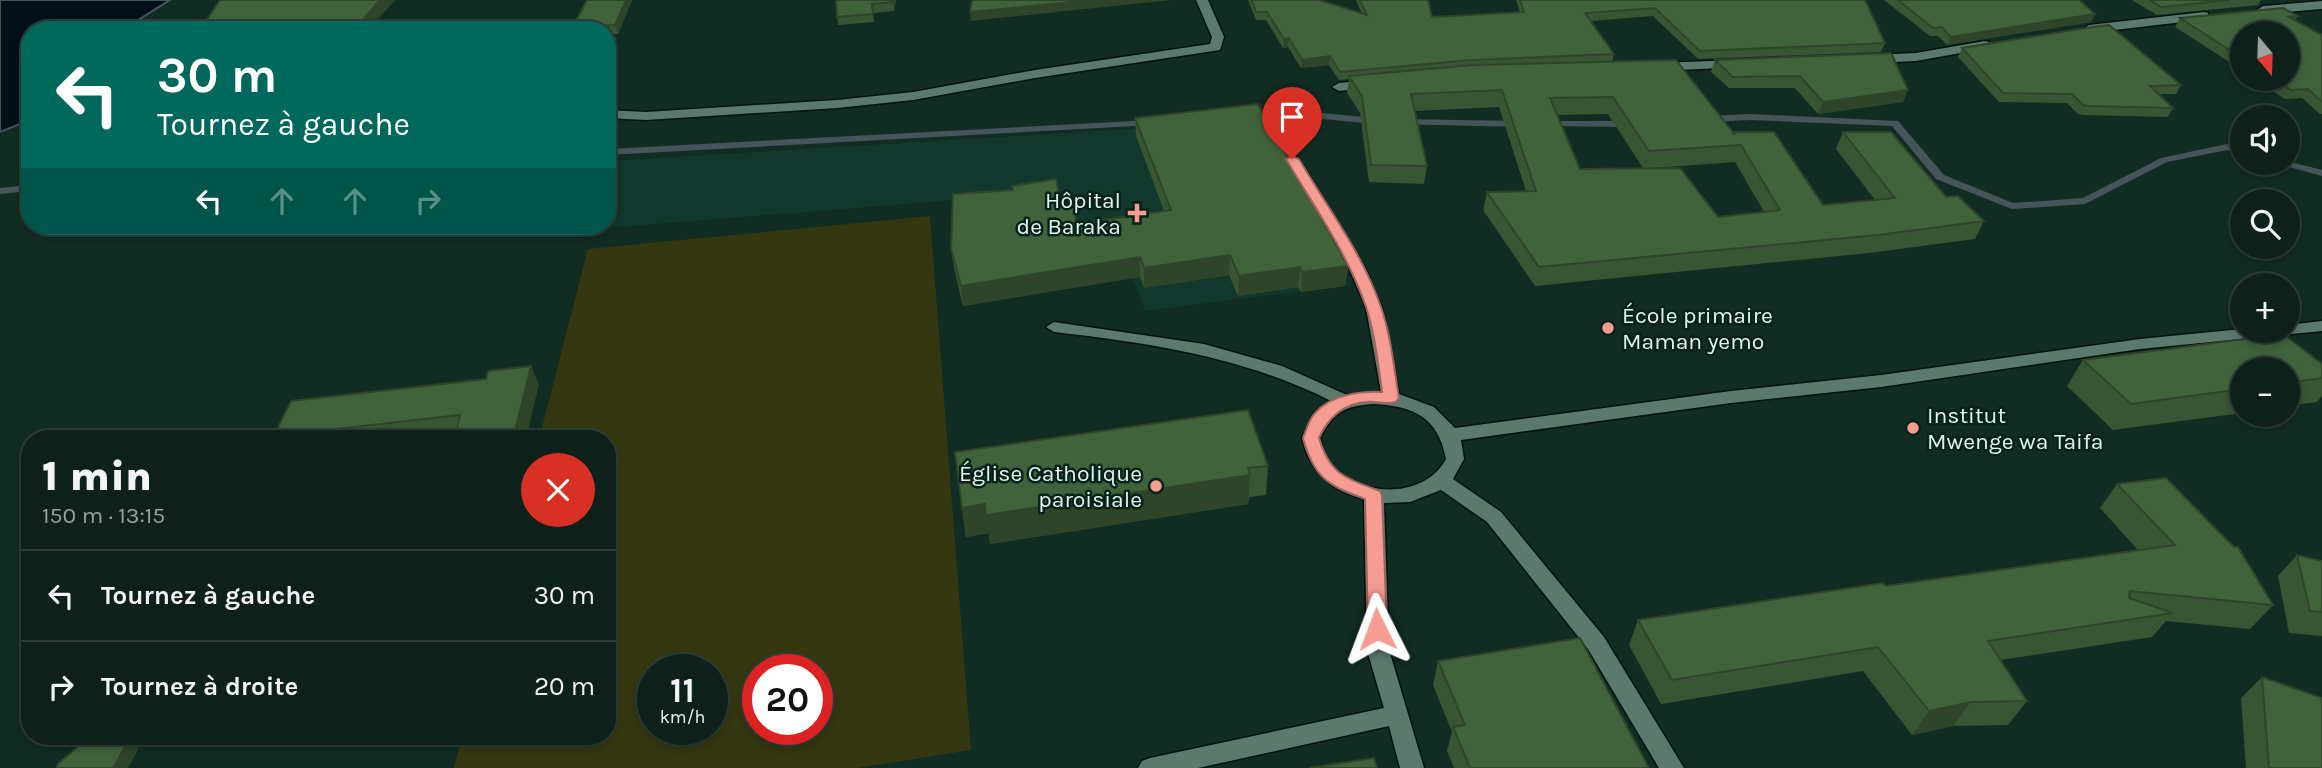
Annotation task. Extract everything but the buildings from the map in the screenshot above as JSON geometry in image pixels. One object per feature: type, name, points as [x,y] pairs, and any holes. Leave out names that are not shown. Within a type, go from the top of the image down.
[{"type":"street","points":[[616,114],[837,104],[913,96],[1035,74],[1216,47],[1218,37],[1202,0]]},
{"type":"street","points":[[2254,11],[2321,2]]},
{"type":"street","points":[[2074,31],[2214,15]]},
{"type":"street","points":[[1863,59],[1916,57],[1995,44]]},
{"type":"street","points":[[1648,67],[1755,63]]},
{"type":"street","points":[[1339,88],[1387,82]]},
{"type":"street","points":[[616,120],[628,115]]},
{"type":"street","points":[[1292,159],[1358,270],[1374,308],[1391,398]]},
{"type":"street","points":[[2300,329],[2322,326]]},
{"type":"street","points":[[1054,327],[1130,336],[1255,362],[1311,382],[1345,401]]},
{"type":"street","points":[[1450,435],[1534,421],[2006,365],[2140,344],[2230,336]]},
{"type":"street","points":[[1367,397],[1391,398],[1416,405],[1436,418],[1450,435],[1455,459],[1442,481],[1412,495],[1374,495],[1340,483],[1318,462],[1311,438],[1321,416],[1345,401],[1367,397]]},
{"type":"street","points":[[1442,481],[1494,517],[1596,643],[1672,768]]},
{"type":"street","points":[[1374,495],[1378,650],[1412,768]]},
{"type":"street","points":[[1150,768],[1396,715]]},
{"type":"shaded area","points":[[0,0],[170,0],[136,21],[21,21],[21,123],[0,132]]},
{"type":"shaded area","name":"Hôpital de Baraka","points":[[1276,120],[1348,285],[1145,311],[1133,278],[963,306],[956,200],[616,227],[616,160]]},
{"type":"shaded area","points":[[930,216],[971,750],[857,768],[454,768],[460,745],[616,745],[616,430],[541,430],[588,249]]},
{"type":"waterway","points":[[1247,115],[1280,112],[1375,121]]},
{"type":"waterway","points":[[1708,119],[1751,117],[1895,123],[1940,177],[2012,206],[2085,201],[2164,160],[2230,148]]},
{"type":"waterway","points":[[1400,122],[1519,124]]},
{"type":"waterway","points":[[616,152],[1152,123]]},
{"type":"waterway","points":[[1547,124],[1631,124]]},
{"type":"waterway","points":[[2300,167],[2322,173]]},
{"type":"waterway","points":[[0,191],[21,189]]},
{"type":"place","name":"Hôpital de Baraka","points":[[1137,213]]},
{"type":"place","name":"École primaire Maman yemo","points":[[1608,328]]},
{"type":"place","name":"Institut Mwenge wa Taifa","points":[[1913,428]]},
{"type":"place","name":"Église Catholique paroisiale","points":[[1156,486]]},
{"type":"route","points":[[1292,159],[1358,270],[1374,308],[1386,361],[1391,398],[1367,397],[1345,401],[1321,416],[1311,438],[1318,462],[1340,483],[1374,495],[1377,629]]}]
